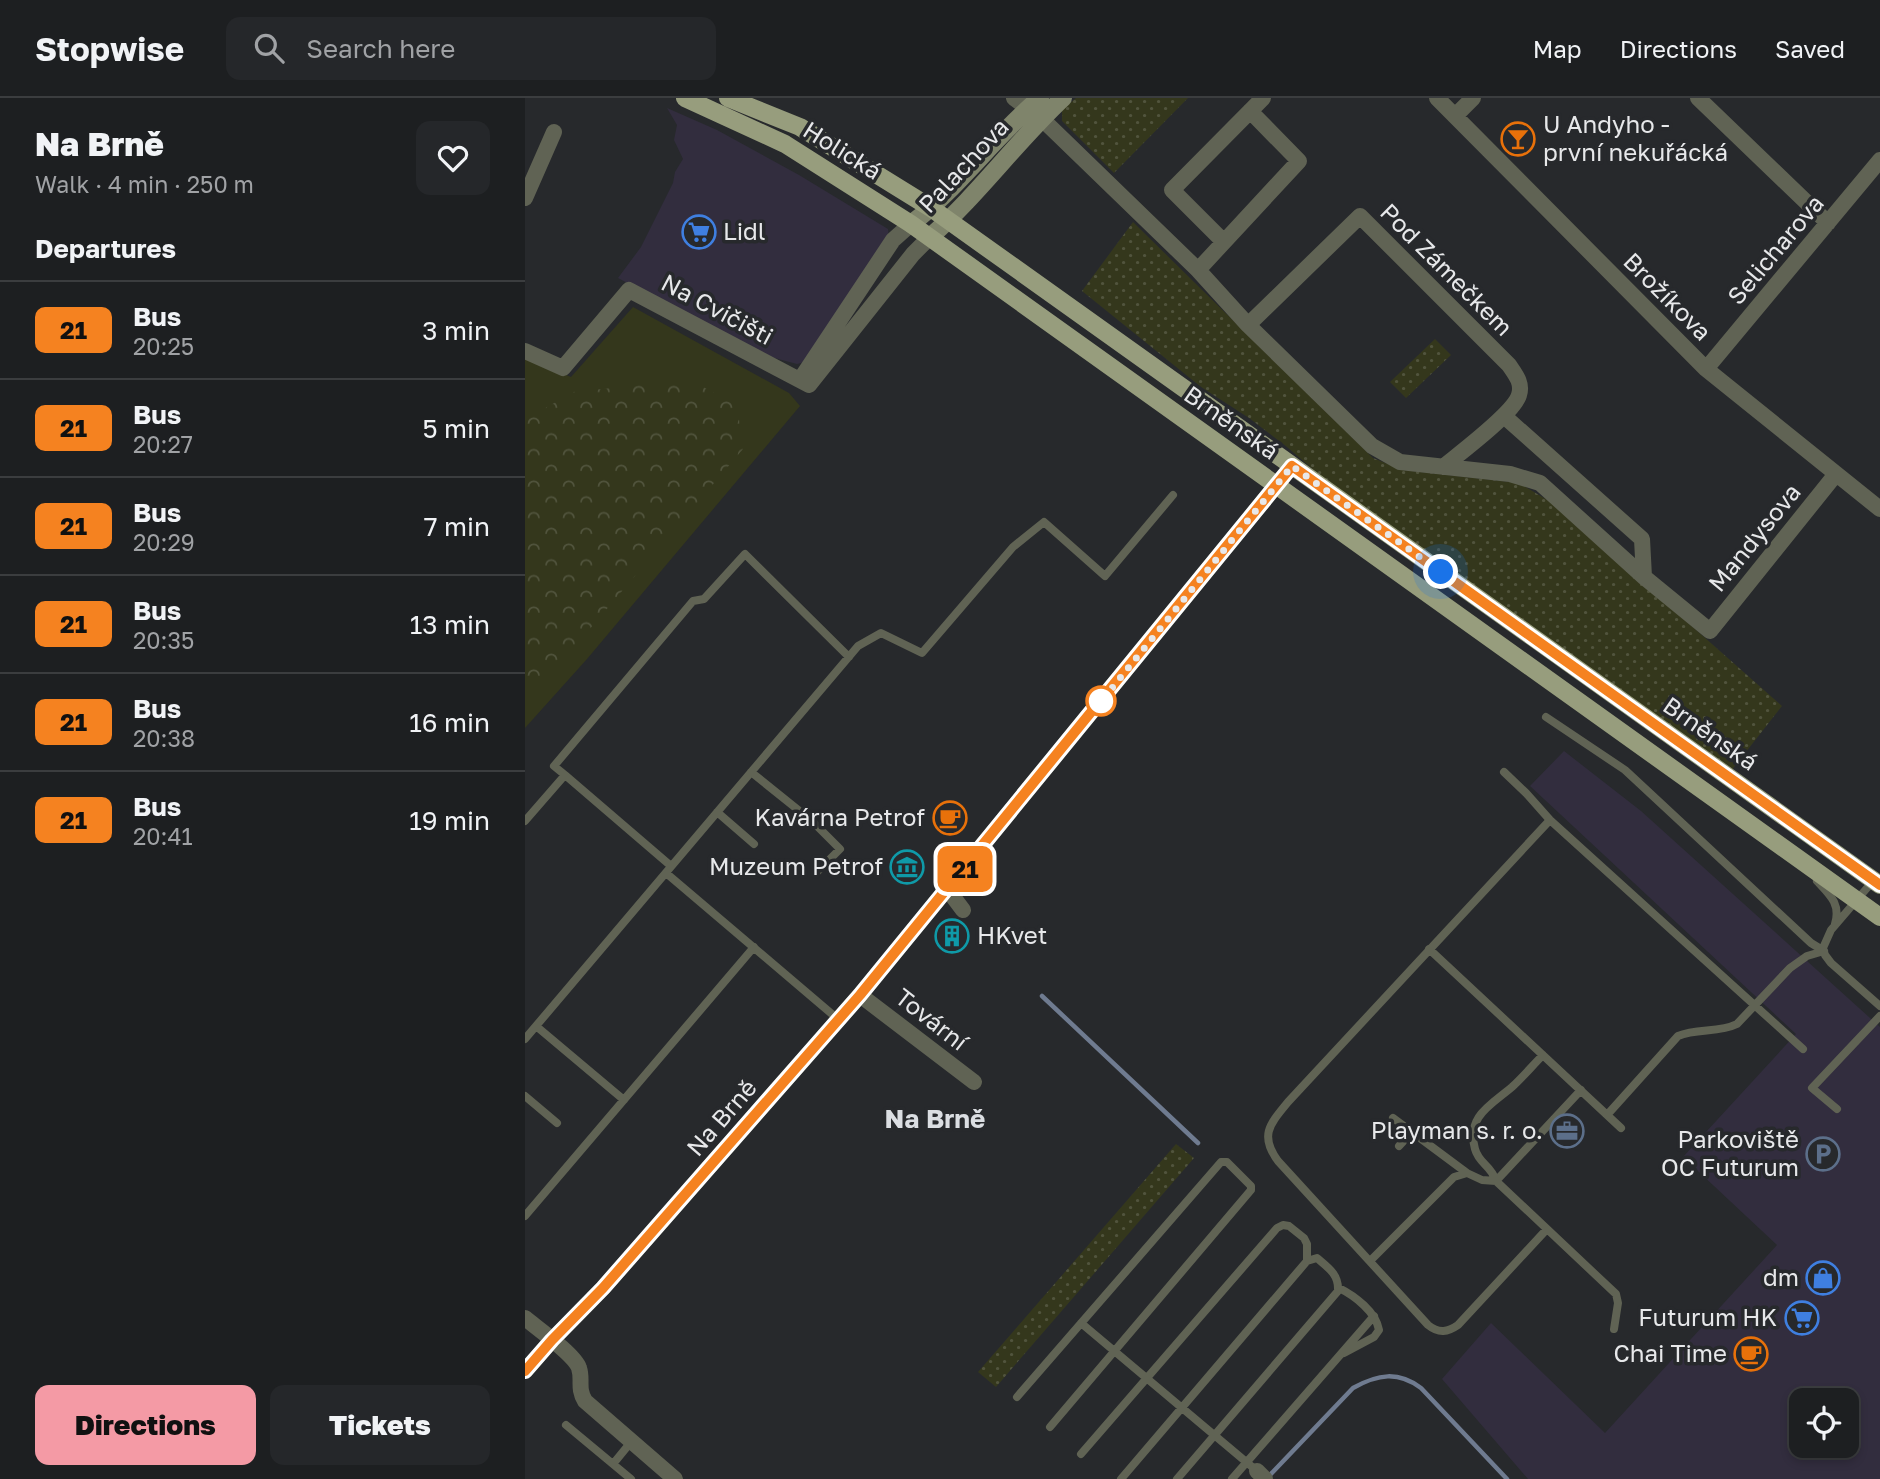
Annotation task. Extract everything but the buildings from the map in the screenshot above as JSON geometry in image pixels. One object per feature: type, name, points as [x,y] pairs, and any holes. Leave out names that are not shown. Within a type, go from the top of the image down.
[{"type":"main road","name":"Holická","points":[[685,98],[785,144],[930,237]]},
{"type":"main road","name":"Holická","points":[[728,98],[800,127],[931,208]]},
{"type":"main road","name":"Brněnská","points":[[931,208],[1877,883]]},
{"type":"main road","name":"Brněnská","points":[[930,237],[1880,917]]},
{"type":"street","name":"Palachova","points":[[911,224],[931,208],[1031,106],[1063,98]]},
{"type":"street","points":[[1224,242],[1173,190],[1263,98]]},
{"type":"street","name":"Brožíkova","points":[[1437,98],[1706,369],[1836,474],[1879,505]]},
{"type":"street","points":[[1455,116],[1473,98]]},
{"type":"street","points":[[1698,98],[1828,223]]},
{"type":"street","name":"Palachova","points":[[930,237],[949,220],[1031,106]]},
{"type":"street","points":[[1031,106],[1372,446],[1400,462],[1510,474],[1540,483],[1644,577]]},
{"type":"street","points":[[1198,270],[1299,161],[1250,111]]},
{"type":"street","points":[[525,198],[554,132]]},
{"type":"street","name":"Selicharova","points":[[1706,369],[1880,160]]},
{"type":"street","name":"Pod Zámečkem","points":[[1248,325],[1360,216],[1509,365],[1520,381],[1519,396],[1504,416],[1443,467]]},
{"type":"street","points":[[911,224],[893,240],[800,380],[809,385],[913,254],[930,237]]},
{"type":"street","name":"Na Cvičišti","points":[[525,351],[563,368],[629,290],[800,380]]},
{"type":"street","points":[[1504,416],[1642,539],[1644,577]]},
{"type":"street","name":"Na Brně","points":[[525,1371],[603,1288],[839,1020],[1292,466]]},
{"type":"street","name":"Mandysova","points":[[1644,577],[1710,631],[1836,474]]},
{"type":"street","points":[[948,890],[963,910]]},
{"type":"street","name":"Tovární","points":[[860,995],[974,1082]]},
{"type":"street","points":[[526,1322],[572,1357],[579,1368],[580,1390],[585,1401],[675,1479]]},
{"type":"lane","points":[[525,1039],[858,646],[881,633],[922,653],[1013,547],[1045,522],[1105,576],[1173,495]]},
{"type":"lane","points":[[839,1020],[554,766],[693,601],[705,598],[745,554],[849,657]]},
{"type":"lane","points":[[1546,717],[1625,770],[1811,943],[1824,951],[1831,963],[1880,1006]]},
{"type":"lane","points":[[751,772],[812,821],[840,849],[816,873]]},
{"type":"lane","points":[[1504,772],[1550,820],[1803,1049]]},
{"type":"lane","points":[[525,821],[565,775]]},
{"type":"lane","points":[[717,812],[754,844]]},
{"type":"lane","points":[[1547,1229],[1458,1325],[1446,1331],[1436,1331],[1278,1161],[1268,1143],[1268,1131],[1270,1124],[1288,1102],[1550,820]]},
{"type":"lane","points":[[1788,852],[1834,899],[1838,910],[1835,925]]},
{"type":"lane","points":[[1824,951],[1825,940],[1835,925],[1857,900],[1877,883]]},
{"type":"lane","points":[[525,1216],[754,947]]},
{"type":"lane","points":[[1429,949],[1621,1128]]},
{"type":"lane","points":[[1607,1115],[1678,1036],[1689,1032],[1732,1027],[1741,1022],[1780,977],[1800,960],[1824,951]]},
{"type":"lane","points":[[1837,1109],[1812,1087],[1880,1016]]},
{"type":"lane","points":[[536,1026],[624,1100]]},
{"type":"lane","points":[[1543,1055],[1476,1120],[1475,1150],[1492,1171],[1496,1181],[1616,1294],[1618,1303],[1613,1329]]},
{"type":"lane","points":[[1496,1181],[1581,1090]]},
{"type":"lane","points":[[525,1096],[557,1123]]},
{"type":"lane","points":[[1393,1118],[1467,1173],[1482,1180],[1496,1181]]},
{"type":"lane","points":[[1399,1146],[1412,1132]]},
{"type":"lane","points":[[1017,1397],[1221,1162],[1227,1162],[1251,1186],[1251,1190],[1050,1427]]},
{"type":"lane","points":[[1370,1261],[1450,1181],[1467,1173]]},
{"type":"lane","points":[[1081,1454],[1277,1228],[1289,1226],[1304,1238],[1307,1244],[1307,1261]]},
{"type":"lane","points":[[1121,1479],[1307,1261],[1317,1258],[1337,1277],[1338,1291],[1177,1479]]},
{"type":"lane","points":[[1339,1288],[1374,1316],[1379,1330],[1374,1337],[1341,1354]]},
{"type":"lane","points":[[1232,1479],[1256,1471],[1341,1354],[1374,1316]]},
{"type":"lane","points":[[1081,1323],[1256,1471]]},
{"type":"lane","points":[[566,1425],[631,1479]]},
{"type":"lane","points":[[613,1464],[631,1442]]},
{"type":"shaded area","points":[[667,108],[717,130],[799,175],[888,229],[890,246],[805,362],[797,364],[767,356],[618,278],[641,247],[683,159],[674,140],[677,125]]},
{"type":"shaded area","points":[[1564,751],[1641,811],[1880,1027],[1880,1479],[1528,1479],[1442,1379],[1491,1323],[1605,1433],[1777,1245],[1683,1157],[1796,1034],[1530,786]]},
{"type":"green space","points":[[1076,98],[1188,98],[1114,173],[1062,121],[1062,110]]},
{"type":"green space","points":[[1133,222],[1373,458],[1403,470],[1519,483],[1554,504],[1782,706],[1731,771],[1330,484],[1287,447],[1201,387],[1082,291]]},
{"type":"green space","points":[[633,307],[789,393],[800,406],[587,659],[525,728],[525,358],[571,377]]},
{"type":"green space","points":[[1435,339],[1451,355],[1406,398],[1390,382]]},
{"type":"green space","points":[[690,380],[737,405],[743,449],[525,705],[525,420],[573,392]]},
{"type":"green space","points":[[1176,1144],[1194,1158],[996,1387],[978,1372]]},
{"type":"waterway","points":[[1042,996],[1198,1143]]},
{"type":"waterway","points":[[1269,1476],[1353,1388],[1388,1376],[1404,1379],[1421,1388],[1507,1479]]},
{"type":"bus line","name":"21","points":[[525,1371],[603,1288],[860,995],[1292,466],[1880,885]]},
{"type":"place","name":"U Andyho - první nekuřácká","points":[[1518,139]]},
{"type":"place","name":"Lidl","points":[[699,232]]},
{"type":"place","name":"Kavárna Petrof","points":[[950,818]]},
{"type":"place","name":"Muzeum Petrof","points":[[907,867]]},
{"type":"place","name":"HKvet","points":[[952,936]]},
{"type":"place","name":"Playman s. r. o.","points":[[1567,1131]]},
{"type":"place","name":"Parkoviště OC Futurum","points":[[1823,1154]]},
{"type":"place","name":"dm","points":[[1823,1278]]},
{"type":"place","name":"Futurum HK","points":[[1802,1318]]},
{"type":"place","name":"Chai Time","points":[[1751,1354]]},
{"type":"district","name":"Na Brně","points":[[935,1119]]},
{"type":"route","points":[[1101,701],[1095,709],[1292,466],[1441,572]]}]
